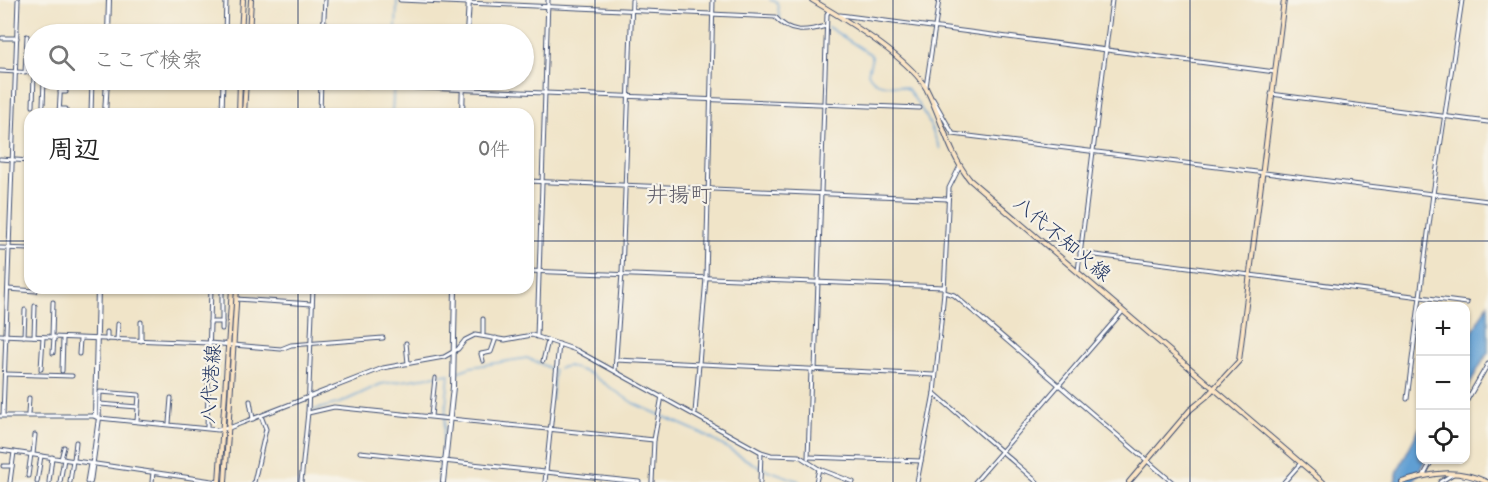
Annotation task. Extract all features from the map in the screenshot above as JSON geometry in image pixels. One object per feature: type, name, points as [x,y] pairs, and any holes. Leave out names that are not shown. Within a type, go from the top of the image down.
[{"type":"main road","points":[[242,24],[243,0]]},
{"type":"main road","points":[[250,24],[251,0]]},
{"type":"main road","name":"八代不知火線","points":[[812,0],[895,56],[926,86],[960,166],[978,187],[1323,482]]},
{"type":"main road","points":[[1129,482],[1190,410],[1239,361],[1284,0]]},
{"type":"main road","points":[[239,108],[240,90]]},
{"type":"main road","points":[[244,108],[245,90]]},
{"type":"main road","name":"八代港線","points":[[225,482],[232,294]]},
{"type":"main road","name":"八代港線","points":[[219,482],[235,345],[237,294]]},
{"type":"main road","points":[[1402,482],[1423,476],[1453,472],[1487,482]]},
{"type":"street","points":[[18,0],[7,335],[2,415],[97,417],[226,429],[383,368],[454,352],[465,340],[483,334],[510,340],[526,336],[559,344],[615,371],[695,413],[761,452],[808,458],[921,461]]},
{"type":"street","points":[[108,24],[109,0]]},
{"type":"street","points":[[225,24],[226,0]]},
{"type":"street","points":[[324,24],[325,0]]},
{"type":"street","points":[[400,0],[775,16],[787,28],[800,31],[826,26]]},
{"type":"street","points":[[537,337],[540,181],[548,0]]},
{"type":"street","points":[[615,371],[622,273],[632,0]]},
{"type":"street","points":[[695,413],[706,278],[706,188],[713,0]]},
{"type":"street","points":[[939,0],[926,86],[953,134],[1488,201]]},
{"type":"street","points":[[1078,271],[1112,0]]},
{"type":"street","points":[[1407,399],[1433,194],[1462,0]]},
{"type":"street","points":[[468,24],[469,2]]},
{"type":"street","points":[[829,11],[826,26],[819,193],[819,284],[808,458],[819,469],[853,482]]},
{"type":"street","points":[[836,15],[1275,72]]},
{"type":"street","points":[[3,38],[17,38]]},
{"type":"street","points":[[0,71],[24,73]]},
{"type":"street","points":[[33,90],[33,106]]},
{"type":"street","points":[[43,105],[44,90]]},
{"type":"street","points":[[91,108],[92,90]]},
{"type":"street","points":[[105,108],[106,90]]},
{"type":"street","points":[[222,108],[223,90]]},
{"type":"street","points":[[320,108],[321,90]]},
{"type":"street","points":[[446,90],[920,108]]},
{"type":"street","points":[[462,91],[462,108]]},
{"type":"street","points":[[60,108],[60,92],[66,92]]},
{"type":"street","points":[[1271,94],[1488,122]]},
{"type":"street","points":[[0,159],[24,161]]},
{"type":"street","points":[[917,482],[934,393],[944,290],[949,188],[960,166]]},
{"type":"street","points":[[534,181],[948,199]]},
{"type":"street","points":[[0,248],[24,249]]},
{"type":"street","points":[[1080,253],[1459,302]]},
{"type":"street","points":[[534,271],[622,273],[944,290],[954,295],[1172,482]]},
{"type":"street","points":[[8,289],[24,290]]},
{"type":"street","points":[[97,417],[98,294]]},
{"type":"street","points":[[207,427],[211,294]]},
{"type":"street","points":[[222,294],[222,329]]},
{"type":"street","points":[[301,482],[308,413],[313,294]]},
{"type":"street","points":[[442,482],[442,462],[454,352],[455,294]]},
{"type":"street","points":[[237,299],[312,303]]},
{"type":"street","points":[[52,302],[53,353]]},
{"type":"street","points":[[34,336],[35,306]]},
{"type":"street","points":[[24,336],[25,310]]},
{"type":"street","points":[[975,482],[1123,310]]},
{"type":"street","points":[[483,319],[483,334]]},
{"type":"street","points":[[141,322],[141,341]]},
{"type":"street","points":[[210,322],[222,322]]},
{"type":"street","points":[[117,340],[118,324]]},
{"type":"street","points":[[106,340],[107,332]]},
{"type":"street","points":[[0,335],[209,343],[281,349],[291,345],[310,346],[382,338]]},
{"type":"street","points":[[41,369],[43,337]]},
{"type":"street","points":[[62,371],[63,338]]},
{"type":"street","points":[[483,361],[481,354],[492,353],[496,338]]},
{"type":"street","points":[[79,354],[80,339]]},
{"type":"street","points":[[543,361],[548,341]]},
{"type":"street","points":[[545,482],[559,344]]},
{"type":"street","points":[[405,347],[408,363]]},
{"type":"street","points":[[616,360],[934,375]]},
{"type":"street","points":[[1470,395],[1487,366]]},
{"type":"street","points":[[5,374],[72,376]]},
{"type":"street","points":[[431,416],[435,378]]},
{"type":"street","points":[[88,482],[100,392],[139,395],[137,421]]},
{"type":"street","points":[[934,393],[1037,482]]},
{"type":"street","points":[[652,482],[654,440],[662,396]]},
{"type":"street","points":[[28,415],[29,398]]},
{"type":"street","points":[[170,423],[171,398]]},
{"type":"street","points":[[250,401],[253,419]]},
{"type":"street","points":[[100,404],[138,407]]},
{"type":"street","points":[[308,413],[334,407],[654,440]]},
{"type":"street","points":[[254,482],[266,429],[261,416]]},
{"type":"street","points":[[28,476],[35,435]]},
{"type":"street","points":[[70,482],[76,442]]},
{"type":"street","points":[[60,482],[64,447]]},
{"type":"street","points":[[0,450],[219,482]]},
{"type":"street","points":[[9,482],[14,452]]},
{"type":"street","points":[[760,482],[761,452]]},
{"type":"street","points":[[360,453],[639,482]]},
{"type":"street","points":[[37,482],[41,456]]},
{"type":"street","points":[[49,482],[52,457]]},
{"type":"street","points":[[1284,482],[1300,464]]},
{"type":"street","points":[[1423,476],[1429,464]]},
{"type":"street","points":[[3,466],[12,466]]},
{"type":"street","points":[[816,482],[819,469]]},
{"type":"street","points":[[152,482],[153,472]]},
{"type":"street","points":[[1440,482],[1453,472]]},
{"type":"street","points":[[185,482],[186,477]]},
{"type":"water","points":[[1488,304],[1488,352],[1470,383],[1470,356],[1470,336]]},
{"type":"water","points":[[1416,435],[1416,464],[1423,464],[1413,482],[1395,482],[1398,470]]},
{"type":"waterway","points":[[396,24],[397,0]]},
{"type":"waterway","points":[[770,0],[777,2],[780,20]]},
{"type":"waterway","points":[[828,27],[870,54],[872,57],[868,73],[876,82],[908,89],[927,118],[940,149]]},
{"type":"waterway","points":[[392,108],[393,90]]},
{"type":"waterway","points":[[454,373],[471,367],[527,358],[554,370]]},
{"type":"waterway","points":[[559,368],[568,366],[589,373],[633,403],[703,434],[759,467],[799,481]]},
{"type":"waterway","points":[[552,400],[554,372]]},
{"type":"waterway","points":[[310,411],[340,403],[381,384],[449,374],[439,482]]},
{"type":"district","name":"井揚町","points":[[679,195]]}]
